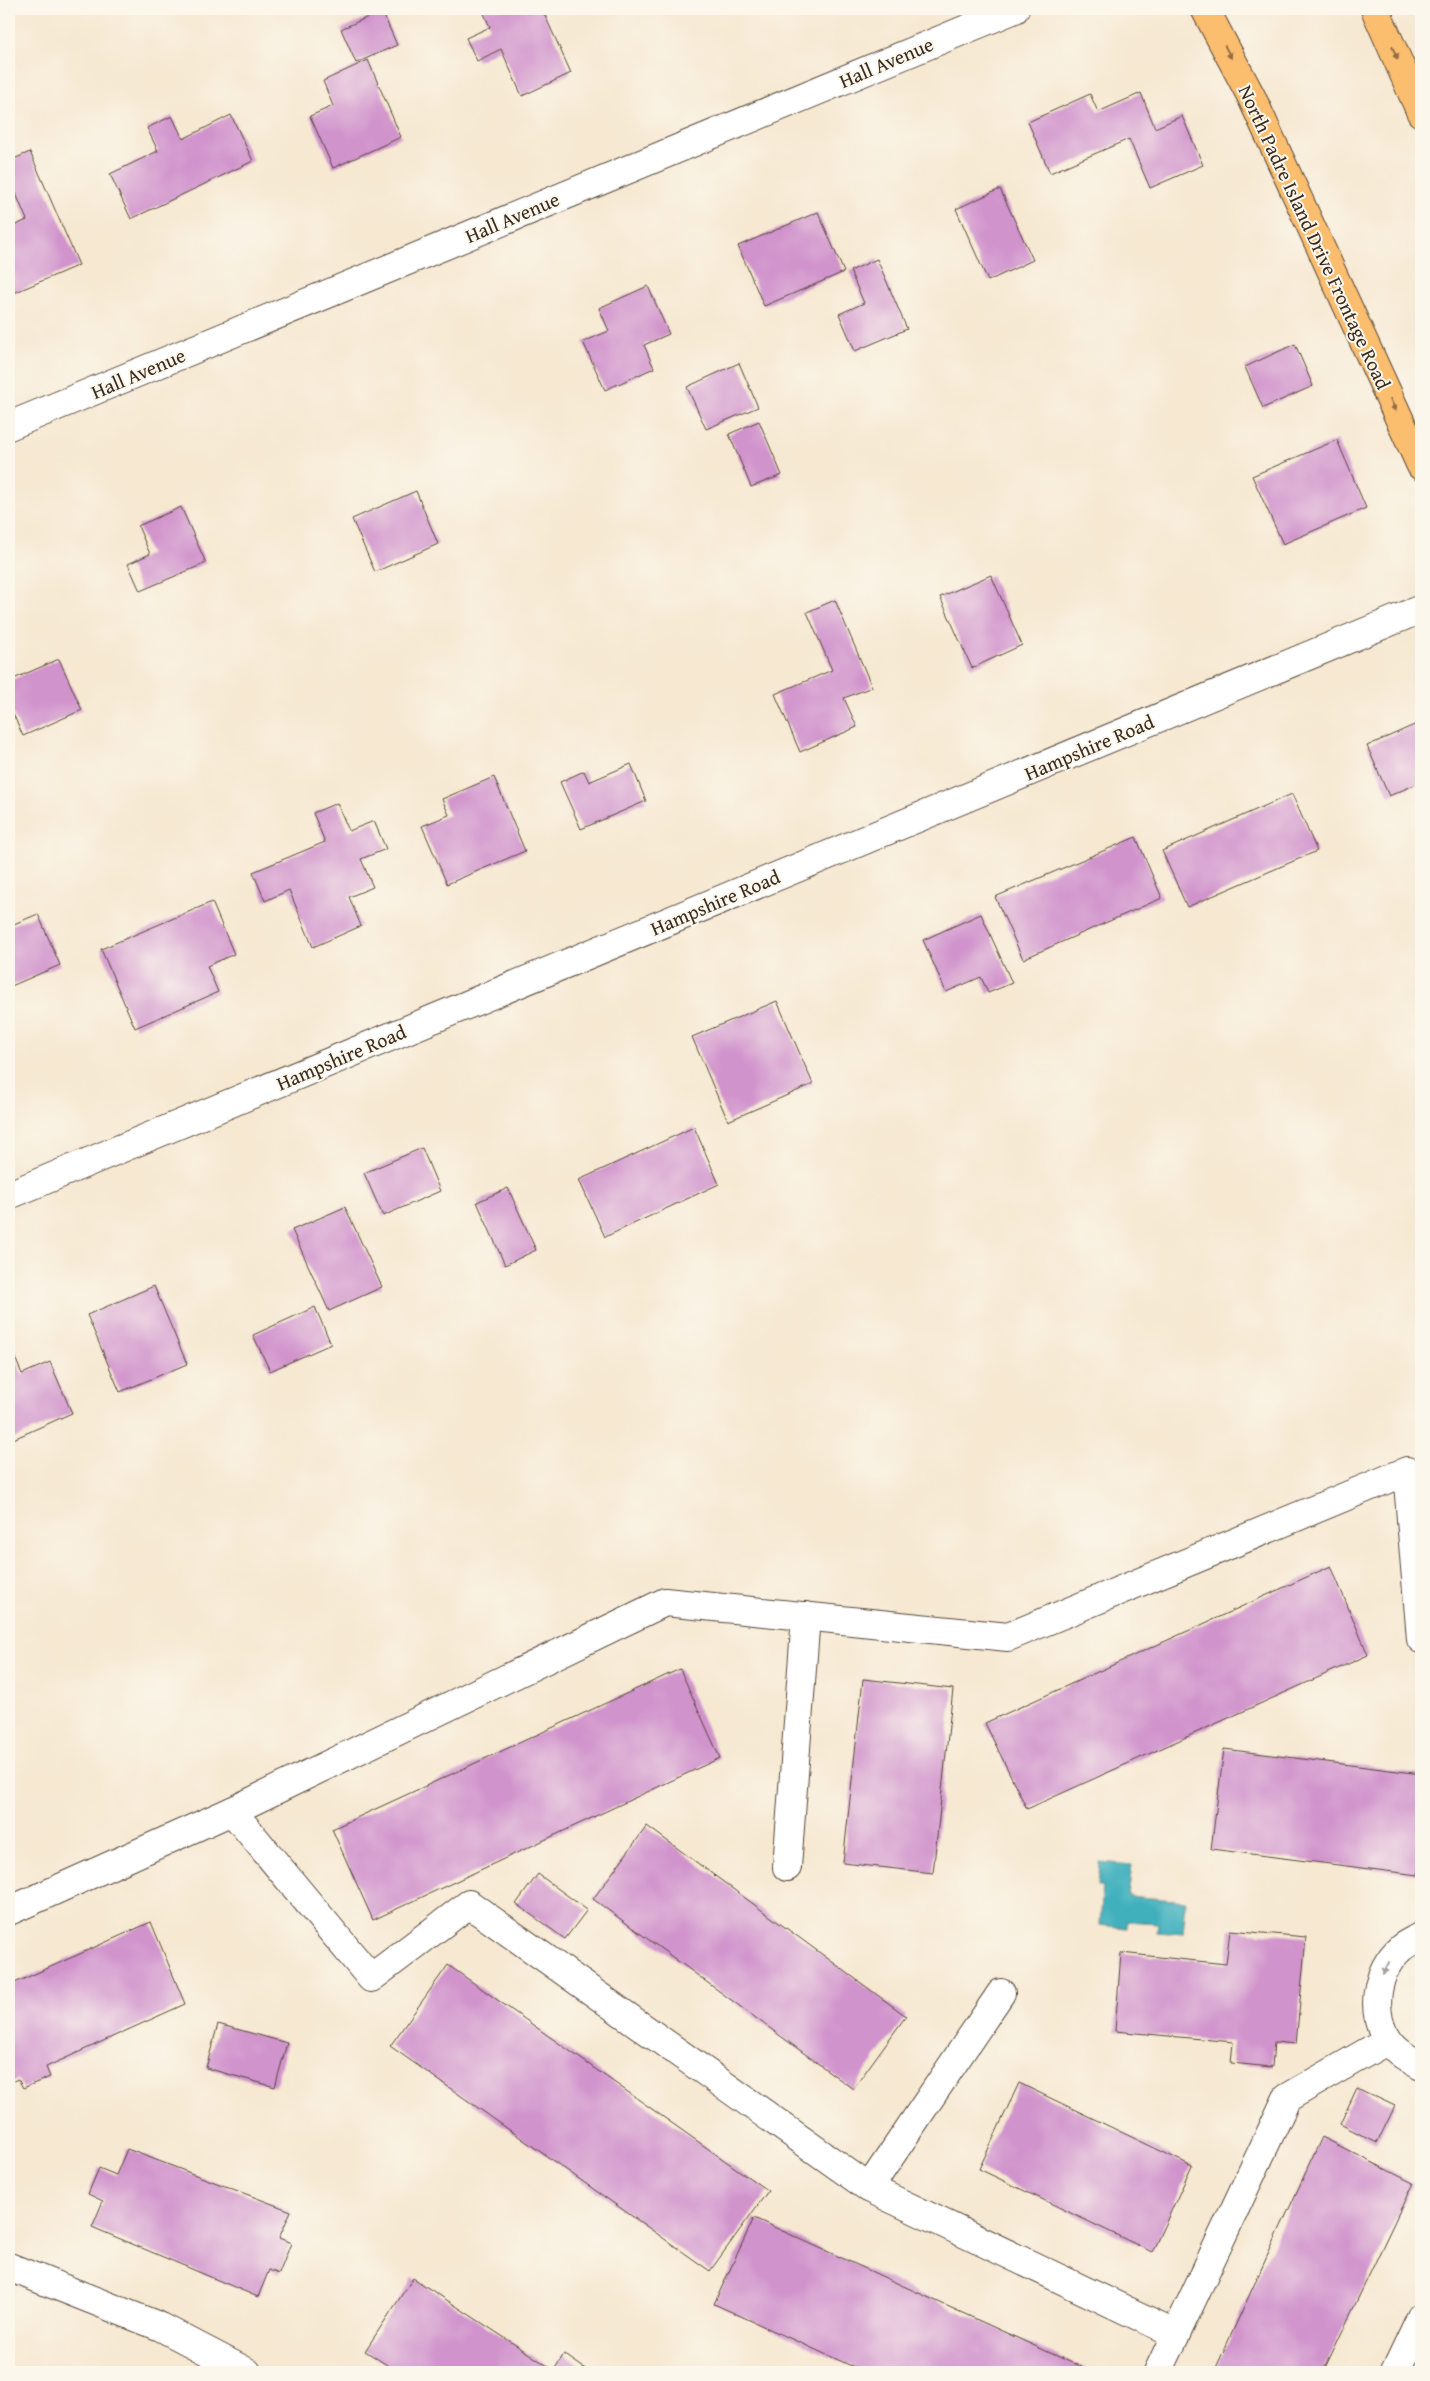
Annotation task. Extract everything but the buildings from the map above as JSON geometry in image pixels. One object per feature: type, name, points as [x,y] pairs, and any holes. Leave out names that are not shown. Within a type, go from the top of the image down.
[{"type":"main road","name":"North Padre Island Drive Frontage Road","points":[[1205,9],[1251,96],[1421,466]]},
{"type":"main road","points":[[1375,9],[1421,112]]},
{"type":"street","name":"Hall Avenue","points":[[9,426],[1015,9]]},
{"type":"street","name":"Hampshire Road","points":[[9,1195],[1421,609]]},
{"type":"street","points":[[9,1911],[232,1811],[665,1602],[1008,1637],[1407,1471],[1421,1639]]},
{"type":"street","points":[[787,1867],[806,1616]]},
{"type":"street","points":[[232,1811],[371,1978],[469,1904],[869,2188],[1176,2334]]},
{"type":"street","points":[[1421,1936],[1402,1947],[1385,1967],[1377,1991],[1378,2017],[1388,2040],[1403,2056],[1421,2066]]},
{"type":"street","points":[[869,2188],[1001,1993]]},
{"type":"street","points":[[1158,2372],[1287,2098],[1388,2040]]},
{"type":"street","points":[[9,2267],[161,2327],[247,2372]]},
{"type":"street","points":[[1395,2372],[1421,2317]]},
{"type":"water","points":[[1100,1862],[1132,1865],[1128,1896],[1186,1901],[1183,1934],[1157,1932],[1158,1923],[1127,1921],[1127,1928],[1100,1925],[1103,1886],[1098,1886]]}]
